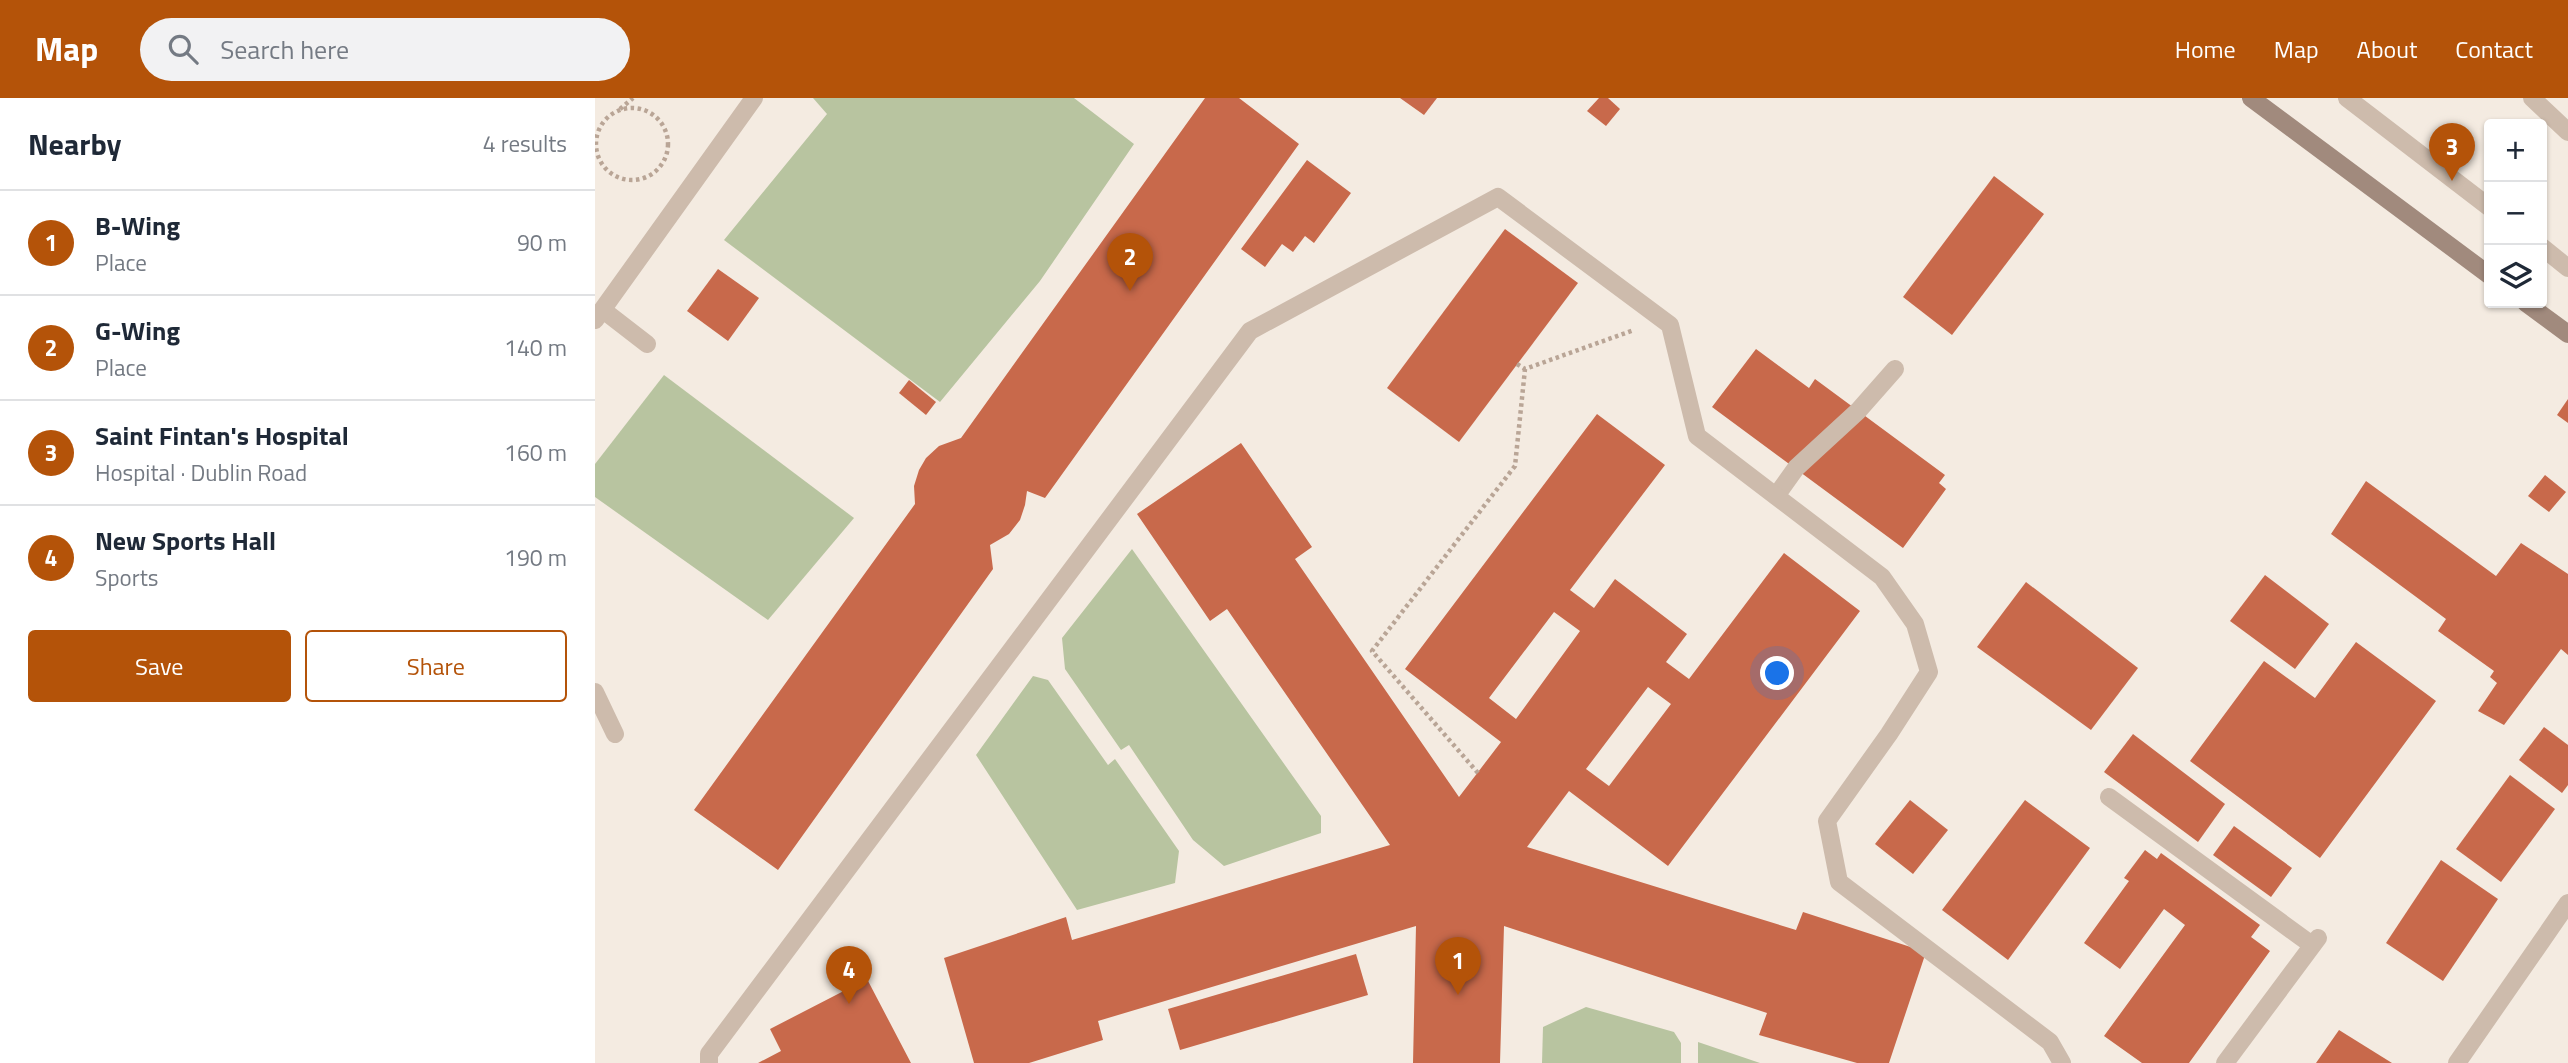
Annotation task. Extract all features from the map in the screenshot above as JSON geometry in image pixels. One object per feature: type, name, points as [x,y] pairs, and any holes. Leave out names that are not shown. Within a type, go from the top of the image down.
[{"type":"main road","points":[[2251,98],[2484,271]]},
{"type":"main road","points":[[2533,308],[2568,334]]},
{"type":"lane","points":[[647,344],[599,315],[754,98]]},
{"type":"lane","points":[[2347,98],[2484,203]]},
{"type":"lane","points":[[2532,98],[2568,132]]},
{"type":"lane","points":[[709,1063],[709,1054],[1249,331],[1498,197],[1670,326],[1697,436],[1882,577],[1915,624],[1929,672],[1827,821],[1839,882],[2050,1042],[2062,1063]]},
{"type":"lane","points":[[2547,251],[2568,268]]},
{"type":"lane","points":[[1776,496],[1795,468],[1858,411],[1895,369]]},
{"type":"lane","points":[[595,692],[615,734]]},
{"type":"lane","points":[[2109,797],[2315,942],[2225,1063]]},
{"type":"lane","points":[[2457,1063],[2568,903]]},
{"type":"path","points":[[616,111],[630,108],[643,110],[655,116],[664,127],[668,140],[667,154],[653,173],[631,180],[619,177],[601,162],[597,151],[597,139],[607,118],[616,111],[633,98]]},
{"type":"path","points":[[1525,369],[1641,328]]},
{"type":"path","points":[[1517,364],[1525,369]]},
{"type":"path","points":[[1478,773],[1372,651],[1515,466],[1525,369]]},
{"type":"green space","points":[[813,98],[1074,98],[1134,144],[1040,281],[940,402],[724,240],[827,114]]},
{"type":"green space","points":[[664,375],[854,518],[768,620],[595,497],[595,464]]},
{"type":"green space","points":[[1132,549],[1321,816],[1321,833],[1224,866],[1193,840],[1129,745],[1121,750],[1065,669],[1062,638]]},
{"type":"green space","points":[[1033,676],[1048,680],[1108,765],[1115,759],[1179,851],[1175,883],[1077,910],[976,755]]},
{"type":"green space","points":[[1586,1007],[1674,1032],[1681,1043],[1681,1063],[1542,1063],[1543,1027]]},
{"type":"green space","points":[[1698,1042],[1760,1063],[1698,1063]]},
{"type":"building","points":[[1205,98],[1239,98],[1299,144],[1045,498],[1027,491],[1020,520],[1009,534],[990,545],[993,569],[778,870],[694,810],[915,504],[914,486],[926,458],[939,446],[961,438]]},
{"type":"building","points":[[1400,98],[1437,98],[1424,115]]},
{"type":"building","points":[[1599,98],[1608,98],[1620,109],[1606,126],[1587,111]]},
{"type":"building","points":[[1307,160],[1351,193],[1314,243],[1305,236],[1293,252],[1282,244],[1265,267],[1241,249]]},
{"type":"building","points":[[1994,176],[2044,214],[1952,335],[1903,297]]},
{"type":"building","points":[[1505,229],[1578,283],[1459,442],[1387,388]]},
{"type":"building","points":[[718,269],[759,298],[728,341],[687,311]]},
{"type":"building","points":[[1756,349],[1809,388],[1815,379],[1945,475],[1939,483],[1946,489],[1903,548],[1712,407]]},
{"type":"building","points":[[909,380],[936,402],[926,415],[899,393]]},
{"type":"building","points":[[2568,399],[2568,423],[2557,415]]},
{"type":"building","points":[[1597,414],[1665,465],[1570,590],[1594,608],[1615,579],[1687,634],[1666,662],[1689,679],[1784,553],[1860,611],[1668,866],[1569,791],[1527,847],[1796,930],[1803,912],[1926,952],[1889,1063],[1857,1063],[1759,1035],[1767,1013],[1504,926],[1500,1063],[1413,1063],[1416,926],[1098,1021],[1103,1040],[1029,1063],[974,1063],[944,958],[1066,917],[1072,940],[1390,845],[1227,609],[1210,621],[1137,514],[1241,443],[1312,547],[1295,559],[1459,797],[1501,742],[1405,669]],"holes":[[[1554,612],[1580,631],[1516,719],[1489,698]],[[1648,687],[1671,704],[1609,786],[1586,769]]]},
{"type":"building","points":[[2545,475],[2566,492],[2549,512],[2528,496]]},
{"type":"building","points":[[2366,481],[2496,576],[2521,543],[2568,574],[2568,655],[2561,649],[2504,725],[2478,711],[2497,683],[2490,677],[2494,671],[2438,631],[2446,619],[2331,534]]},
{"type":"building","points":[[2265,575],[2329,624],[2295,669],[2230,621]]},
{"type":"building","points":[[2026,582],[2138,668],[2091,730],[1977,647]]},
{"type":"building","points":[[2356,642],[2436,701],[2320,858],[2190,761],[2264,661],[2315,698]]},
{"type":"building","points":[[2544,727],[2568,745],[2568,785],[2562,793],[2519,760]]},
{"type":"building","points":[[2133,734],[2225,804],[2198,842],[2104,772]]},
{"type":"building","points":[[2510,775],[2555,809],[2501,882],[2456,849]]},
{"type":"building","points":[[1910,800],[1948,830],[1913,874],[1875,844]]},
{"type":"building","points":[[2025,800],[2090,848],[2008,960],[1942,910]]},
{"type":"building","points":[[2234,826],[2292,868],[2271,897],[2213,855]]},
{"type":"building","points":[[2145,850],[2157,859],[2161,853],[2260,925],[2251,937],[2270,951],[2189,1063],[2142,1063],[2104,1036],[2185,925],[2164,909],[2120,969],[2084,943],[2129,881],[2124,878]]},
{"type":"building","points":[[2441,860],[2498,899],[2443,981],[2386,943]]},
{"type":"building","points":[[1356,954],[1368,995],[1180,1050],[1168,1009]]},
{"type":"building","points":[[867,979],[911,1063],[758,1063],[781,1051],[770,1029]]},
{"type":"building","points":[[2339,1030],[2392,1063],[2316,1063]]},
{"type":"place","name":"Saint Fintan's Hospital","points":[[2452,181]]},
{"type":"place","name":"G-Wing","points":[[1130,291]]},
{"type":"place","name":"B-Wing","points":[[1458,995]]},
{"type":"place","name":"New Sports Hall","points":[[849,1004]]}]
